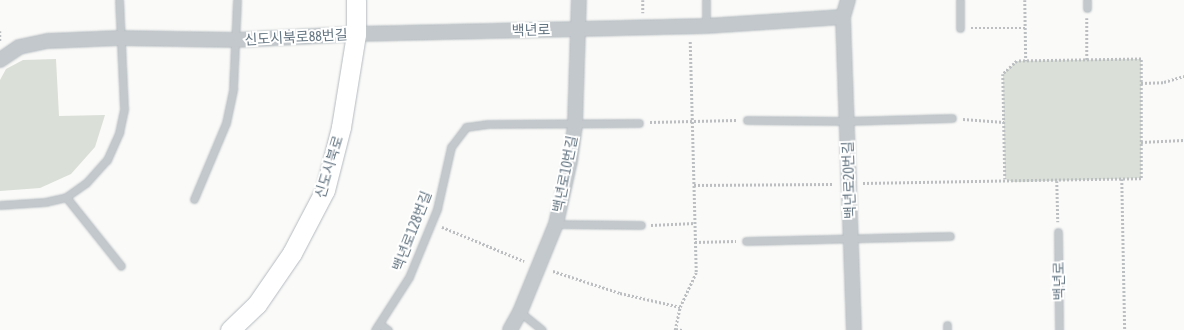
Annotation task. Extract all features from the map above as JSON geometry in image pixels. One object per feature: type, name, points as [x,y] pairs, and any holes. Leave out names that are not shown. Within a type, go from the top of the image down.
[{"type":"street","name":"신도시북로","points":[[230,330],[257,304],[292,253],[325,190],[341,127],[356,34],[356,0]]},
{"type":"street","name":"백년로10번길","points":[[510,330],[520,312],[556,224],[574,124],[580,29],[579,0]]},
{"type":"street","points":[[844,18],[848,0]]},
{"type":"street","name":"백년로","points":[[356,34],[689,27],[844,18]]},
{"type":"street","name":"백년로20번길","points":[[844,18],[846,122],[854,330]]},
{"type":"street","name":"신도시북로88번길","points":[[0,60],[19,47],[48,41],[119,38],[236,40],[356,34]]},
{"type":"lane","points":[[0,205],[45,202],[66,197],[86,183],[107,160],[119,133],[124,109],[119,38],[119,0]]},
{"type":"lane","name":"신도시북로88번길","points":[[194,199],[226,122],[233,89],[237,0]]},
{"type":"lane","points":[[706,0],[706,26]]},
{"type":"lane","points":[[960,0],[960,28]]},
{"type":"lane","name":"백년로20번길","points":[[747,120],[846,122],[952,118]]},
{"type":"lane","name":"백년로10번길","points":[[574,124],[639,123]]},
{"type":"lane","name":"백년로128번길","points":[[378,327],[409,278],[437,209],[451,147],[466,127],[488,124],[574,124]]},
{"type":"lane","points":[[66,197],[121,266]]},
{"type":"lane","name":"백년로10번길","points":[[556,224],[641,225]]},
{"type":"lane","name":"백년로","points":[[1058,232],[1059,330]]},
{"type":"lane","name":"백년로20번길","points":[[746,241],[950,236]]},
{"type":"lane","points":[[520,312],[542,330]]},
{"type":"lane","points":[[378,327],[388,330]]},
{"type":"path","points":[[1025,0],[1026,61]]},
{"type":"path","points":[[1087,4],[1087,60]]},
{"type":"path","points":[[682,330],[676,329],[680,307],[696,272],[689,27]]},
{"type":"path","points":[[960,28],[1025,28]]},
{"type":"path","points":[[0,31],[0,42]]},
{"type":"path","points":[[1141,59],[1141,178],[1012,182],[1005,179],[1003,74],[1017,61],[1026,61],[1141,59]]},
{"type":"path","points":[[1141,83],[1164,82],[1184,76]]},
{"type":"path","points":[[952,118],[1004,122]]},
{"type":"path","points":[[639,123],[747,120]]},
{"type":"path","points":[[1141,142],[1184,140]]},
{"type":"path","points":[[1122,178],[1125,330]]},
{"type":"path","points":[[1057,181],[1058,232]]},
{"type":"path","points":[[641,225],[695,224]]},
{"type":"path","points":[[695,242],[746,241]]},
{"type":"shaded area","points":[[56,59],[59,116],[105,115],[95,147],[71,174],[40,188],[0,191],[0,80],[6,69],[23,60]]},
{"type":"shaded area","points":[[1141,59],[1141,178],[1013,182],[1005,179],[1003,74],[1017,61]]}]
